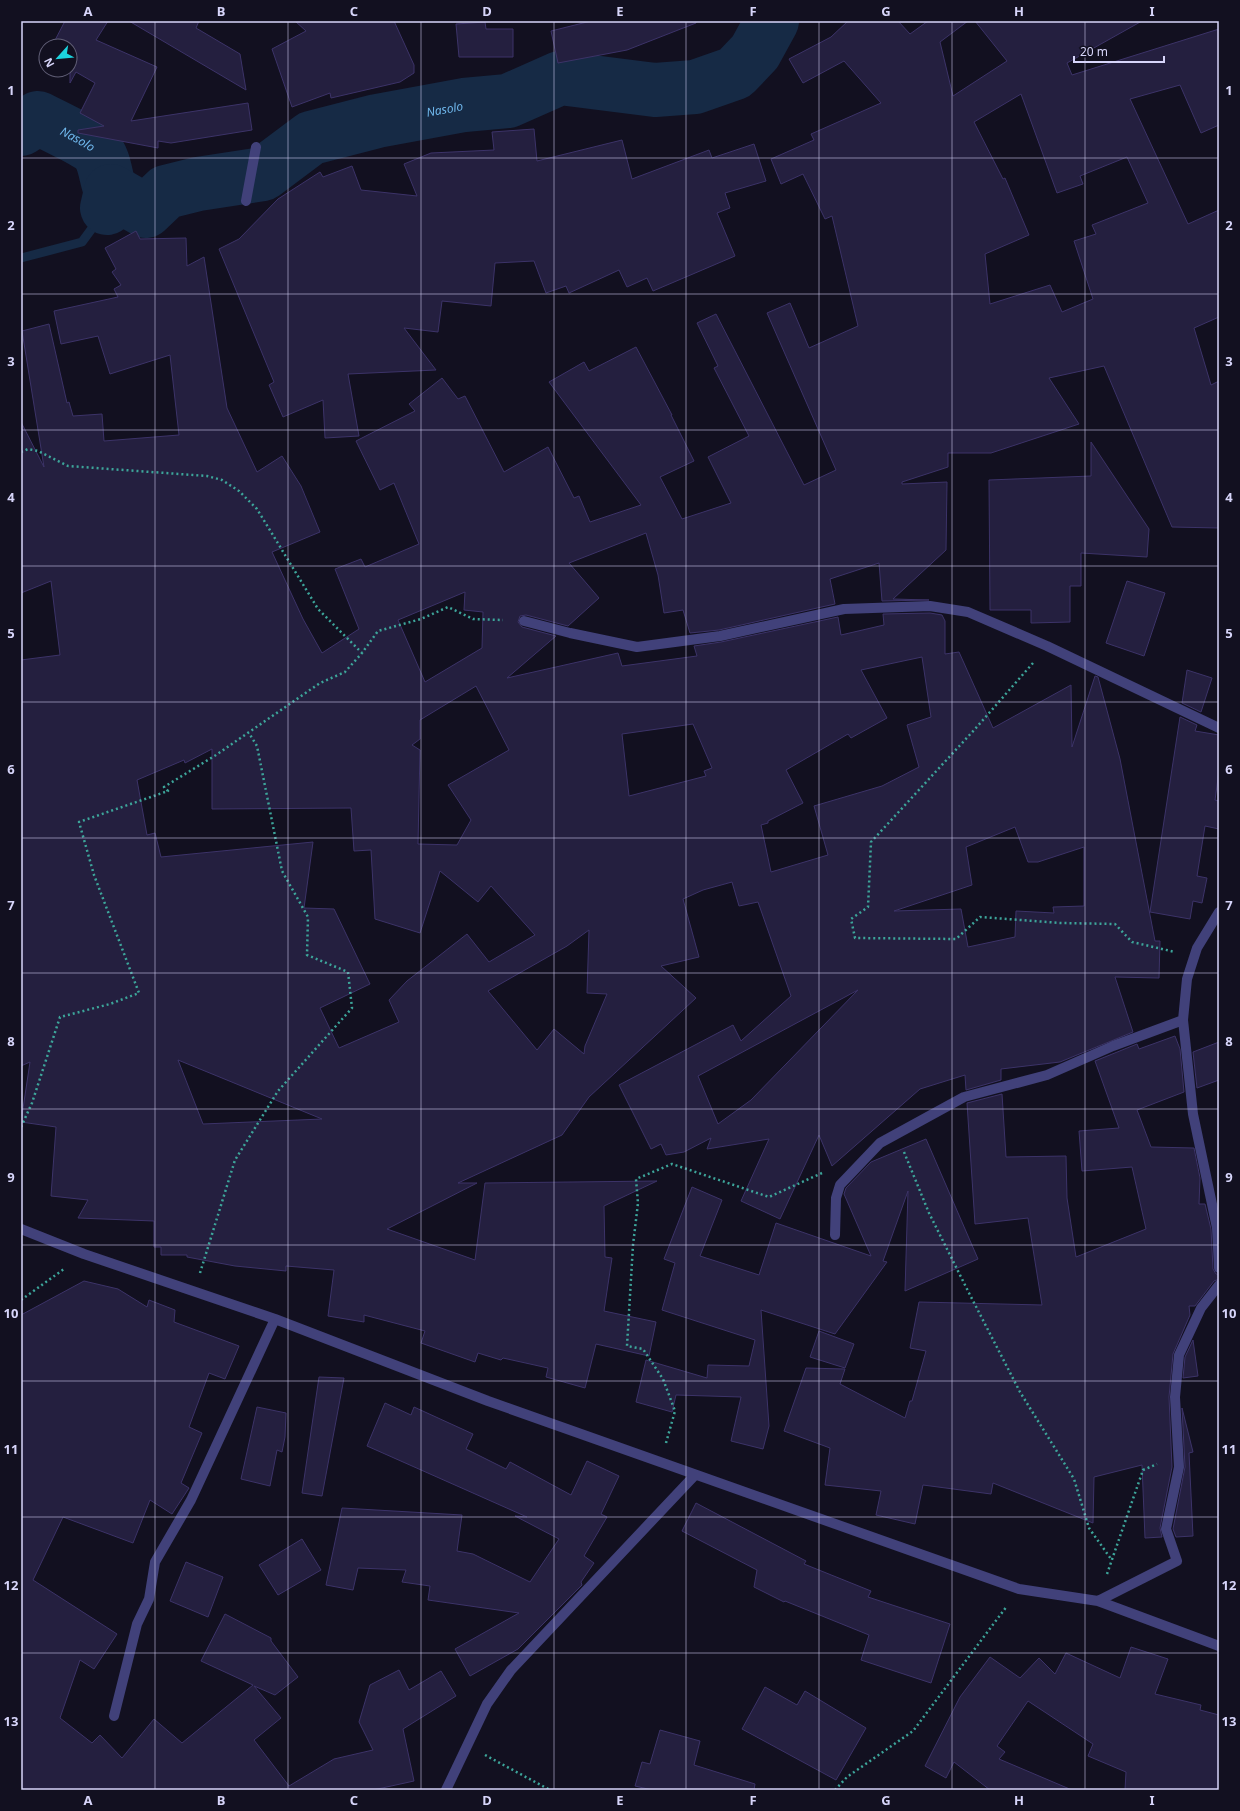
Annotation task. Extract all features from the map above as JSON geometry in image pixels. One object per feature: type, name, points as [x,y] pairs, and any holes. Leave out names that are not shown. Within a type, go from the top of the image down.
[{"type":"street","points":[[246,201],[256,147]]},
{"type":"street","points":[[524,621],[570,633],[637,647],[720,636],[844,609],[930,606],[968,612],[1047,646],[1219,728]]},
{"type":"street","points":[[1219,912],[1197,948],[1194,956],[1187,979],[1184,1020],[1193,1114],[1217,1228],[1219,1268]]},
{"type":"street","points":[[835,1235],[836,1198],[840,1185],[880,1143],[898,1135],[964,1097],[1047,1075],[1113,1046],[1184,1020]]},
{"type":"street","points":[[21,1229],[84,1254],[276,1319],[488,1401],[1019,1590],[1098,1601],[1219,1646]]},
{"type":"street","points":[[1098,1601],[1177,1561],[1166,1529],[1179,1467],[1175,1397],[1179,1355],[1201,1308],[1219,1285]]},
{"type":"street","points":[[114,1716],[137,1624],[149,1598],[155,1562],[191,1500],[276,1319]]},
{"type":"street","points":[[446,1790],[487,1704],[511,1670],[695,1475]]},
{"type":"path","points":[[21,452],[38,450],[68,466],[207,476],[222,480],[239,491],[257,509],[318,609],[362,653]]},
{"type":"path","points":[[21,1127],[32,1103],[60,1017],[110,1004],[139,993],[94,875],[79,822],[168,791],[164,787],[184,776],[320,683],[345,672],[362,653],[378,631],[421,619],[448,607],[473,619],[524,621]]},
{"type":"path","points":[[1047,646],[975,729],[871,842],[868,907],[852,919],[855,938],[956,939],[980,917],[1061,923],[1116,924],[1132,942],[1194,956]]},
{"type":"path","points":[[199,1276],[235,1160],[278,1091],[352,1008],[348,972],[307,955],[308,917],[282,871],[257,746],[249,732]]},
{"type":"path","points":[[898,1135],[926,1207],[969,1293],[1020,1392],[1074,1479],[1089,1528],[1111,1559]]},
{"type":"path","points":[[665,1448],[675,1411],[665,1386],[644,1349],[627,1346],[633,1244],[638,1203],[636,1179],[672,1164],[769,1198],[826,1171]]},
{"type":"path","points":[[21,1300],[84,1254]]},
{"type":"path","points":[[1098,1601],[1111,1559],[1143,1470],[1178,1456]]},
{"type":"path","points":[[835,1790],[847,1777],[913,1731],[1019,1590]]},
{"type":"path","points":[[468,1746],[550,1790]]},
{"type":"building","points":[[65,21],[108,21],[96,40],[157,67],[131,121],[248,103],[252,130],[171,143],[158,141],[158,148],[78,133],[78,130],[104,126],[80,113],[95,83],[78,73],[78,38],[56,38]]},
{"type":"building","points":[[129,21],[199,21],[196,28],[240,54],[246,90]]},
{"type":"building","points":[[295,21],[394,21],[414,65],[414,73],[400,82],[331,98],[330,93],[292,107],[272,49],[306,31]]},
{"type":"building","points":[[591,21],[696,21],[696,23],[627,50],[558,63],[551,31]]},
{"type":"building","points":[[848,21],[898,21],[910,34],[928,21],[968,21],[940,42],[953,96],[1007,61],[975,21],[1142,21],[1067,63],[1072,75],[1219,29],[1219,125],[1201,133],[1180,85],[1130,99],[1188,224],[1219,210],[1219,317],[1194,328],[1211,385],[1219,381],[1219,528],[1172,527],[1104,366],[1049,378],[1079,424],[991,453],[948,453],[948,467],[902,482],[902,484],[947,482],[946,550],[893,599],[929,600],[882,601],[879,563],[830,579],[835,604],[719,630],[690,633],[683,610],[664,613],[658,575],[646,533],[569,563],[599,598],[568,626],[526,615],[520,616],[518,622],[522,627],[556,636],[507,678],[618,653],[622,666],[697,656],[694,646],[721,642],[838,617],[841,635],[884,625],[883,614],[930,613],[942,615],[945,621],[945,654],[959,652],[993,728],[1071,685],[1072,747],[1095,676],[1098,677],[1120,759],[1155,941],[1160,941],[1159,978],[1115,977],[1133,1032],[1060,1062],[1001,1069],[1001,1080],[966,1090],[965,1075],[920,1089],[832,1166],[819,1135],[780,1219],[741,1201],[769,1139],[707,1149],[711,1138],[684,1152],[666,1155],[661,1144],[651,1149],[619,1085],[733,1025],[741,1041],[791,996],[758,902],[739,906],[732,882],[703,890],[683,899],[699,957],[661,966],[696,998],[589,1097],[562,1135],[458,1183],[477,1183],[387,1229],[475,1260],[485,1183],[657,1181],[604,1206],[605,1257],[612,1258],[604,1311],[656,1322],[649,1356],[596,1344],[585,1388],[546,1377],[548,1368],[503,1358],[501,1360],[478,1353],[475,1362],[421,1343],[425,1331],[364,1315],[364,1322],[328,1316],[334,1270],[286,1266],[286,1271],[235,1266],[187,1257],[187,1255],[161,1255],[161,1247],[154,1247],[154,1221],[78,1218],[88,1200],[51,1196],[56,1127],[21,1122],[30,1062],[21,1066],[21,660],[60,655],[51,581],[21,593],[21,422],[44,467],[22,331],[49,324],[67,403],[69,402],[73,416],[102,414],[104,441],[179,435],[170,355],[110,374],[98,336],[61,344],[54,311],[118,297],[114,289],[121,285],[112,272],[116,269],[105,248],[136,231],[140,239],[186,238],[187,266],[204,257],[227,408],[257,472],[282,456],[301,486],[320,532],[272,552],[303,619],[322,653],[359,629],[335,569],[361,559],[365,567],[419,544],[394,483],[380,490],[356,441],[415,411],[409,404],[442,378],[458,399],[465,396],[504,472],[548,447],[574,498],[579,496],[590,522],[641,505],[549,382],[584,362],[589,371],[636,347],[672,415],[694,461],[660,477],[682,519],[731,503],[708,457],[749,436],[714,368],[718,366],[697,323],[716,314],[804,485],[836,470],[767,313],[790,303],[809,348],[858,326],[832,216],[825,219],[803,174],[781,184],[771,159],[814,140],[811,134],[881,103],[844,61],[803,83],[789,59],[831,37]],"holes":[[[1021,94],[1057,193],[1083,184],[1080,176],[1127,157],[1148,203],[1092,225],[1096,234],[1074,241],[1093,299],[1062,312],[1050,285],[990,304],[985,254],[1029,235],[1005,178],[1003,179],[974,122]],[[465,592],[464,610],[483,612],[482,648],[425,682],[398,620]],[[922,657],[931,717],[907,725],[919,767],[882,786],[814,806],[828,855],[771,872],[761,825],[768,823],[768,821],[803,803],[786,770],[848,734],[851,738],[887,718],[861,670]],[[476,686],[509,750],[448,785],[471,820],[457,845],[418,844],[420,750],[412,745],[420,739],[420,720]],[[693,724],[712,768],[704,771],[706,776],[629,796],[622,734]],[[212,749],[212,809],[351,808],[354,851],[371,850],[375,919],[420,933],[440,871],[478,902],[491,886],[535,935],[489,962],[467,934],[407,981],[389,1000],[399,1022],[339,1048],[320,1008],[370,984],[334,909],[304,908],[313,842],[161,857],[155,833],[147,835],[137,780],[184,760],[185,763]],[[1015,827],[1028,862],[1038,862],[1084,847],[1084,906],[1053,907],[1054,913],[1016,911],[1015,937],[968,947],[961,909],[894,911],[972,885],[966,847]],[[589,930],[587,993],[607,994],[585,1046],[584,1054],[554,1029],[537,1050],[488,991],[567,946]],[[858,990],[751,1100],[718,1124],[698,1076]],[[178,1060],[322,1119],[203,1124]]]},
{"type":"building","points":[[485,22],[486,29],[513,29],[513,57],[459,57],[456,24]]},
{"type":"building","points":[[534,129],[537,161],[622,140],[632,179],[709,150],[712,158],[754,144],[766,181],[725,193],[730,208],[717,213],[735,256],[653,291],[647,278],[627,287],[619,270],[569,293],[566,286],[546,293],[534,261],[495,263],[491,306],[442,301],[438,332],[404,328],[436,370],[348,374],[359,436],[325,438],[323,400],[283,417],[269,385],[274,382],[219,249],[239,239],[278,199],[320,172],[323,177],[352,166],[361,190],[417,196],[404,164],[431,153],[494,150],[492,132]]},
{"type":"building","points":[[1091,442],[1149,529],[1147,557],[1081,553],[1081,586],[1070,586],[1070,622],[1031,623],[1031,610],[990,610],[989,480],[1091,476]]},
{"type":"building","points":[[1127,581],[1165,593],[1144,656],[1106,643]]},
{"type":"building","points":[[1187,670],[1212,678],[1201,712],[1182,703]]},
{"type":"building","points":[[1180,717],[1197,725],[1195,731],[1219,735],[1219,771],[1215,800],[1219,801],[1219,829],[1205,826],[1197,876],[1207,878],[1202,903],[1193,901],[1190,919],[1150,912]]},
{"type":"building","points":[[1175,1036],[1180,1049],[1184,1092],[1137,1110],[1151,1147],[1194,1148],[1200,1178],[1199,1204],[1205,1204],[1211,1229],[1213,1269],[1216,1274],[1219,1274],[1219,1279],[1214,1281],[1195,1306],[1189,1306],[1190,1315],[1173,1354],[1169,1397],[1172,1467],[1160,1528],[1162,1537],[1145,1538],[1142,1465],[1094,1477],[1093,1523],[993,1483],[991,1494],[923,1485],[915,1524],[876,1515],[881,1491],[825,1485],[830,1448],[784,1431],[806,1368],[845,1369],[840,1384],[905,1418],[910,1401],[912,1401],[926,1351],[910,1348],[919,1302],[1042,1305],[1028,1218],[975,1224],[967,1103],[1002,1094],[1006,1157],[1066,1156],[1067,1198],[1076,1257],[1146,1229],[1132,1167],[1082,1171],[1079,1131],[1119,1128],[1095,1061],[1137,1044],[1139,1049]]},
{"type":"building","points":[[1219,1042],[1219,1080],[1197,1088],[1193,1052]]},
{"type":"building","points":[[926,1139],[978,1259],[905,1291],[908,1191],[883,1261],[887,1262],[835,1334],[761,1310],[769,1426],[763,1449],[731,1441],[741,1397],[676,1395],[672,1412],[636,1402],[646,1360],[707,1378],[708,1365],[749,1366],[755,1340],[662,1310],[675,1263],[664,1259],[692,1187],[722,1200],[700,1256],[759,1275],[776,1223],[871,1256],[844,1194],[846,1188],[871,1162]]},
{"type":"building","points":[[84,1281],[118,1289],[147,1307],[149,1300],[175,1310],[174,1322],[239,1346],[225,1379],[209,1373],[189,1427],[202,1433],[181,1483],[189,1488],[172,1514],[150,1500],[133,1543],[63,1517],[33,1580],[117,1634],[94,1669],[80,1660],[60,1718],[92,1743],[100,1735],[122,1758],[154,1719],[182,1743],[253,1685],[201,1661],[225,1614],[271,1638],[271,1641],[298,1677],[275,1695],[254,1686],[281,1718],[254,1740],[289,1786],[334,1759],[373,1750],[359,1722],[370,1685],[399,1670],[409,1690],[441,1671],[456,1696],[403,1729],[414,1781],[373,1790],[21,1790],[21,1315]]},
{"type":"building","points":[[819,1331],[854,1344],[845,1368],[810,1357]]},
{"type":"building","points":[[1193,1340],[1198,1376],[1183,1378],[1185,1357]]},
{"type":"building","points":[[319,1377],[344,1378],[322,1496],[302,1493]]},
{"type":"building","points":[[385,1403],[411,1415],[414,1407],[473,1434],[466,1449],[506,1469],[510,1462],[571,1495],[587,1461],[619,1476],[601,1514],[607,1517],[584,1556],[594,1563],[581,1582],[582,1585],[518,1649],[470,1676],[455,1649],[519,1613],[428,1600],[430,1586],[402,1582],[406,1570],[358,1568],[353,1590],[326,1585],[342,1508],[462,1515],[457,1551],[473,1554],[530,1582],[559,1539],[515,1516],[527,1517],[367,1446]]},
{"type":"building","points":[[257,1407],[286,1413],[285,1437],[282,1452],[277,1450],[270,1486],[241,1479]]},
{"type":"building","points":[[1182,1408],[1193,1452],[1189,1453],[1193,1536],[1176,1537],[1173,1529],[1185,1467]]},
{"type":"building","points":[[696,1503],[806,1561],[804,1564],[871,1591],[868,1597],[950,1624],[931,1683],[861,1660],[869,1635],[785,1601],[784,1602],[754,1587],[757,1570],[682,1531]]},
{"type":"building","points":[[302,1539],[321,1570],[278,1595],[259,1565]]},
{"type":"building","points":[[186,1562],[223,1577],[208,1617],[170,1601]]},
{"type":"building","points":[[1131,1647],[1168,1659],[1155,1694],[1201,1705],[1200,1710],[1219,1715],[1219,1790],[1125,1790],[1126,1772],[1088,1756],[1093,1744],[1028,1701],[997,1746],[1005,1752],[999,1759],[1072,1790],[990,1790],[954,1762],[946,1778],[925,1766],[960,1697],[990,1657],[1020,1678],[1039,1658],[1055,1674],[1066,1653],[1120,1678]]},
{"type":"building","points":[[765,1687],[797,1705],[805,1691],[866,1728],[836,1780],[742,1729]]},
{"type":"building","points":[[660,1730],[700,1741],[694,1765],[755,1784],[754,1790],[652,1790],[635,1786],[642,1762],[650,1764]]},
{"type":"waterway","name":"Nasolo","points":[[107,208],[111,191],[146,211],[166,192],[198,184],[263,174],[311,138],[377,121],[464,105],[508,101],[560,78],[655,90],[695,87],[735,73],[755,52],[772,21]]},
{"type":"waterway","name":"Nasolo","points":[[21,129],[38,118],[93,147],[102,159],[111,191]]},
{"type":"waterway","points":[[21,258],[82,242],[107,208]]}]
